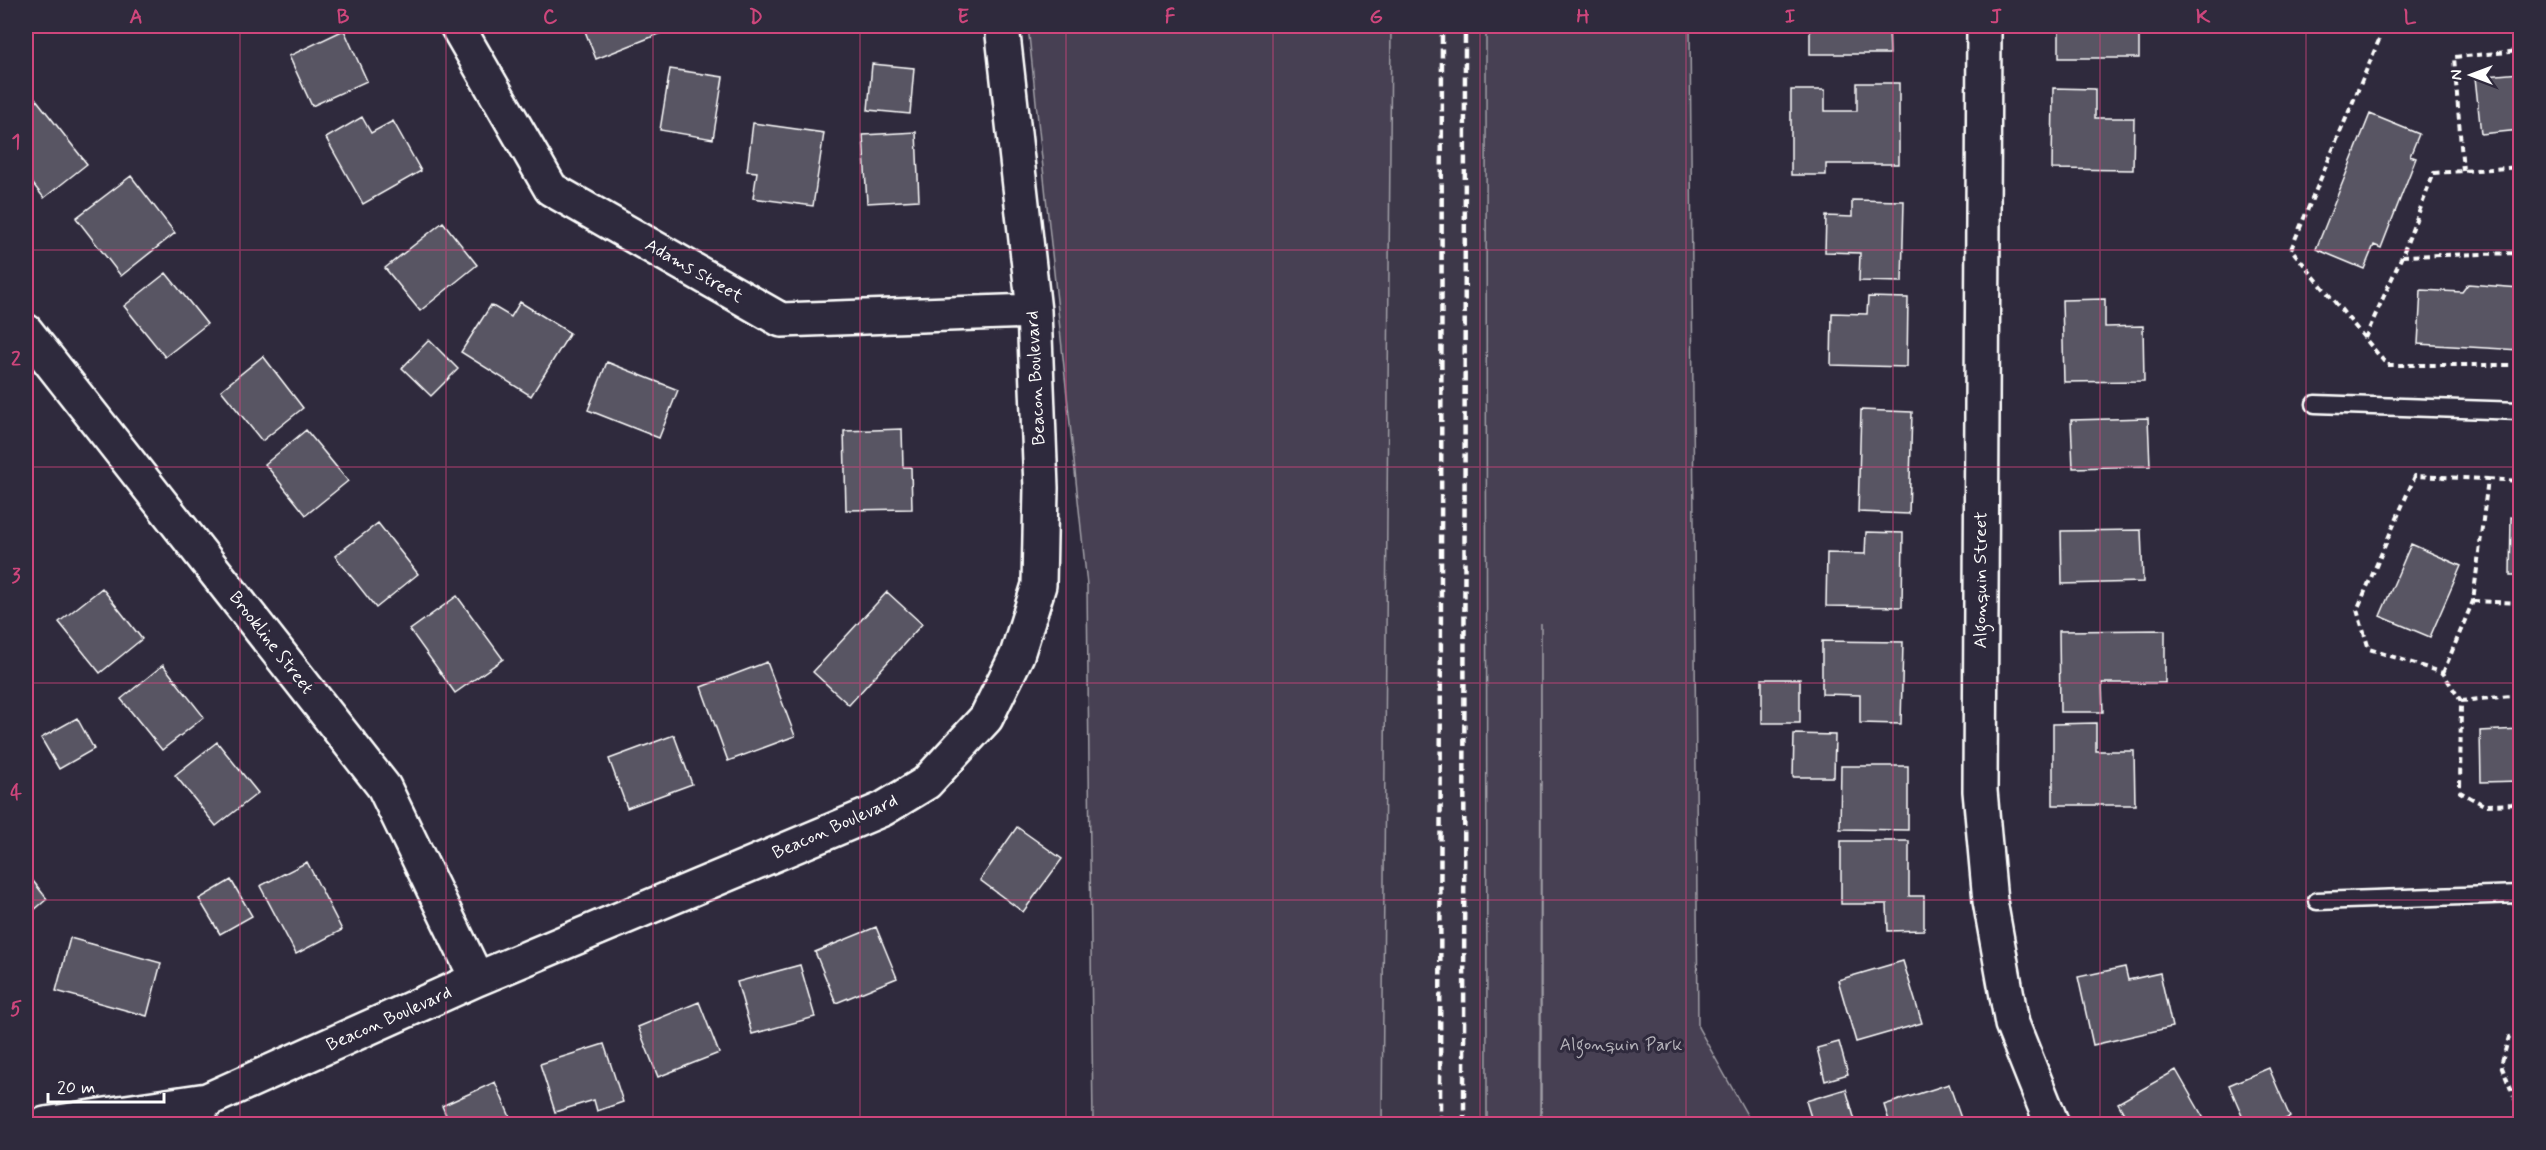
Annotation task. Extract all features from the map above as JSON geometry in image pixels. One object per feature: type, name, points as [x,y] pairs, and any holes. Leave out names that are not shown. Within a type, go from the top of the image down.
[{"type":"street","name":"Adams Street","points":[[458,26],[550,189],[781,320],[1034,311]]},
{"type":"street","name":"Beacon Boulevard","points":[[45,1125],[199,1112],[477,979],[883,809],[926,783],[986,718],[1017,655],[1039,585],[1041,488],[1034,311],[1002,26]]},
{"type":"street","name":"Algonquin Street","points":[[1983,26],[1980,790],[1990,901],[2012,1024],[2052,1125]]},
{"type":"street","name":"Brookline Street","points":[[26,331],[384,787],[477,979]]},
{"type":"street","points":[[26,1120],[32,1125]]},
{"type":"lane","points":[[2315,404],[2520,411]]},
{"type":"lane","points":[[2317,901],[2520,894]]},
{"type":"path","points":[[2379,40],[2291,249],[2387,365],[2520,365]]},
{"type":"path","points":[[2463,171],[2454,57],[2520,51]]},
{"type":"path","points":[[2365,338],[2402,256],[2434,173],[2520,167]]},
{"type":"path","points":[[2402,256],[2520,253]]},
{"type":"path","points":[[2520,481],[2415,476],[2357,610],[2369,649],[2443,673],[2461,701],[2460,792],[2484,805],[2520,804]]},
{"type":"path","points":[[2443,673],[2473,601],[2488,479]]},
{"type":"path","points":[[2473,601],[2520,603]]},
{"type":"path","points":[[2461,701],[2520,695]]},
{"type":"path","points":[[2520,1033],[2510,1037],[2501,1065],[2520,1112]]},
{"type":"shaded area","points":[[1391,26],[1486,26],[1487,1124],[1382,1124]]},
{"type":"green space","points":[[1028,26],[1391,26],[1382,1124],[1093,1124],[1087,585]]},
{"type":"green space","name":"Algonquin Park","points":[[1486,26],[1690,26],[1698,1027],[1752,1124],[1541,1124],[1541,623],[1540,1124],[1487,1124]]},
{"type":"building","points":[[583,26],[661,26],[664,32],[596,59]]},
{"type":"building","points":[[1810,26],[1889,26],[1890,54],[1810,54]]},
{"type":"building","points":[[2059,26],[2139,26],[2139,58],[2059,58]]},
{"type":"building","points":[[344,30],[367,81],[312,106],[289,56]]},
{"type":"building","points":[[872,64],[914,68],[910,114],[868,110]]},
{"type":"building","points":[[670,69],[723,77],[713,139],[660,130]]},
{"type":"building","points":[[2520,73],[2520,130],[2481,134],[2475,77]]},
{"type":"building","points":[[1857,83],[1899,83],[1899,164],[1826,164],[1826,175],[1791,175],[1791,90],[1825,90],[1825,111],[1857,111]]},
{"type":"building","points":[[2053,88],[2095,89],[2095,118],[2134,118],[2133,170],[2052,169]]},
{"type":"building","points":[[28,89],[87,164],[44,198],[26,175],[26,91]]},
{"type":"building","points":[[2370,114],[2419,134],[2410,156],[2416,158],[2381,248],[2374,245],[2364,269],[2316,249]]},
{"type":"building","points":[[362,117],[371,133],[393,121],[421,171],[363,204],[326,138]]},
{"type":"building","points":[[753,123],[824,133],[813,206],[753,198],[757,172],[747,171]]},
{"type":"building","points":[[916,132],[919,200],[867,203],[863,135]]},
{"type":"building","points":[[131,176],[175,233],[121,276],[76,218]]},
{"type":"building","points":[[1852,200],[1904,201],[1902,282],[1859,281],[1860,253],[1825,252],[1826,216],[1852,217]]},
{"type":"building","points":[[443,222],[477,265],[420,311],[385,268]]},
{"type":"building","points":[[166,273],[207,324],[165,357],[124,306]]},
{"type":"building","points":[[2468,284],[2520,288],[2520,350],[2418,344],[2421,290],[2462,292]]},
{"type":"building","points":[[1868,297],[1908,298],[1907,367],[1831,365],[1832,313],[1867,314]]},
{"type":"building","points":[[2105,299],[2105,327],[2143,326],[2144,381],[2064,382],[2062,300]]},
{"type":"building","points":[[520,302],[570,333],[531,396],[461,352],[491,305],[511,317]]},
{"type":"building","points":[[429,340],[458,369],[431,396],[402,368]]},
{"type":"building","points":[[263,356],[303,408],[262,441],[221,390]]},
{"type":"building","points":[[607,362],[678,390],[659,438],[588,410]]},
{"type":"building","points":[[1861,410],[1912,412],[1909,514],[1858,512]]},
{"type":"building","points":[[2148,418],[2150,466],[2073,468],[2071,420]]},
{"type":"building","points":[[902,429],[903,467],[911,467],[912,509],[846,510],[844,431]]},
{"type":"building","points":[[306,430],[348,481],[306,515],[265,464]]},
{"type":"building","points":[[2511,517],[2520,517],[2520,575],[2510,575]]},
{"type":"building","points":[[378,523],[418,574],[376,608],[335,556]]},
{"type":"building","points":[[2141,530],[2143,582],[2062,584],[2061,531]]},
{"type":"building","points":[[1866,532],[1903,533],[1902,607],[1826,606],[1827,553],[1865,554]]},
{"type":"building","points":[[2411,544],[2461,566],[2430,637],[2380,616]]},
{"type":"building","points":[[102,588],[142,639],[100,673],[59,622]]},
{"type":"building","points":[[887,592],[922,624],[849,705],[813,672]]},
{"type":"building","points":[[457,596],[503,659],[455,693],[410,630]]},
{"type":"building","points":[[2165,630],[2165,683],[2102,683],[2103,712],[2060,712],[2059,631]]},
{"type":"building","points":[[1822,641],[1903,642],[1901,724],[1860,723],[1860,695],[1822,694]]},
{"type":"building","points":[[767,662],[795,736],[728,761],[701,687]]},
{"type":"building","points":[[163,665],[204,717],[162,750],[121,699]]},
{"type":"building","points":[[1762,679],[1800,679],[1800,723],[1762,723]]},
{"type":"building","points":[[77,718],[94,749],[59,769],[41,738]]},
{"type":"building","points":[[2096,723],[2096,751],[2134,751],[2135,805],[2053,805],[2053,724]]},
{"type":"building","points":[[2520,729],[2520,781],[2481,782],[2480,731]]},
{"type":"building","points":[[1794,734],[1835,735],[1834,777],[1793,777]]},
{"type":"building","points":[[674,735],[692,784],[627,808],[609,759]]},
{"type":"building","points":[[217,742],[258,793],[216,826],[175,775]]},
{"type":"building","points":[[1841,766],[1908,766],[1908,830],[1840,829]]},
{"type":"building","points":[[1017,827],[1062,859],[1023,912],[980,880]]},
{"type":"building","points":[[1841,841],[1909,841],[1909,896],[1924,896],[1924,930],[1888,931],[1887,904],[1841,904]]},
{"type":"building","points":[[307,862],[342,930],[296,954],[260,886]]},
{"type":"building","points":[[26,872],[47,899],[26,917]]},
{"type":"building","points":[[231,880],[252,916],[220,934],[199,899]]},
{"type":"building","points":[[876,927],[897,978],[836,1003],[815,952]]},
{"type":"building","points":[[70,938],[161,963],[147,1016],[56,991]]},
{"type":"building","points":[[1903,961],[1922,1023],[1856,1042],[1838,980]]},
{"type":"building","points":[[800,965],[815,1017],[752,1034],[737,982]]},
{"type":"building","points":[[2125,967],[2128,980],[2160,973],[2172,1027],[2093,1045],[2078,977]]},
{"type":"building","points":[[699,1002],[719,1053],[658,1077],[638,1027]]},
{"type":"building","points":[[1839,1042],[1848,1074],[1825,1081],[1817,1048]]},
{"type":"building","points":[[604,1044],[623,1102],[597,1111],[594,1100],[555,1112],[540,1064]]},
{"type":"building","points":[[2269,1068],[2290,1117],[2274,1124],[2246,1124],[2229,1085]]},
{"type":"building","points":[[2176,1070],[2207,1124],[2130,1124],[2118,1103]]},
{"type":"building","points":[[495,1082],[513,1124],[450,1124],[442,1106]]},
{"type":"building","points":[[1949,1084],[1963,1124],[1890,1124],[1884,1105]]},
{"type":"building","points":[[1846,1089],[1856,1124],[1813,1124],[1806,1101]]},
{"type":"railway","points":[[1440,1124],[1442,26]]},
{"type":"railway","points":[[1464,1124],[1465,26]]}]
